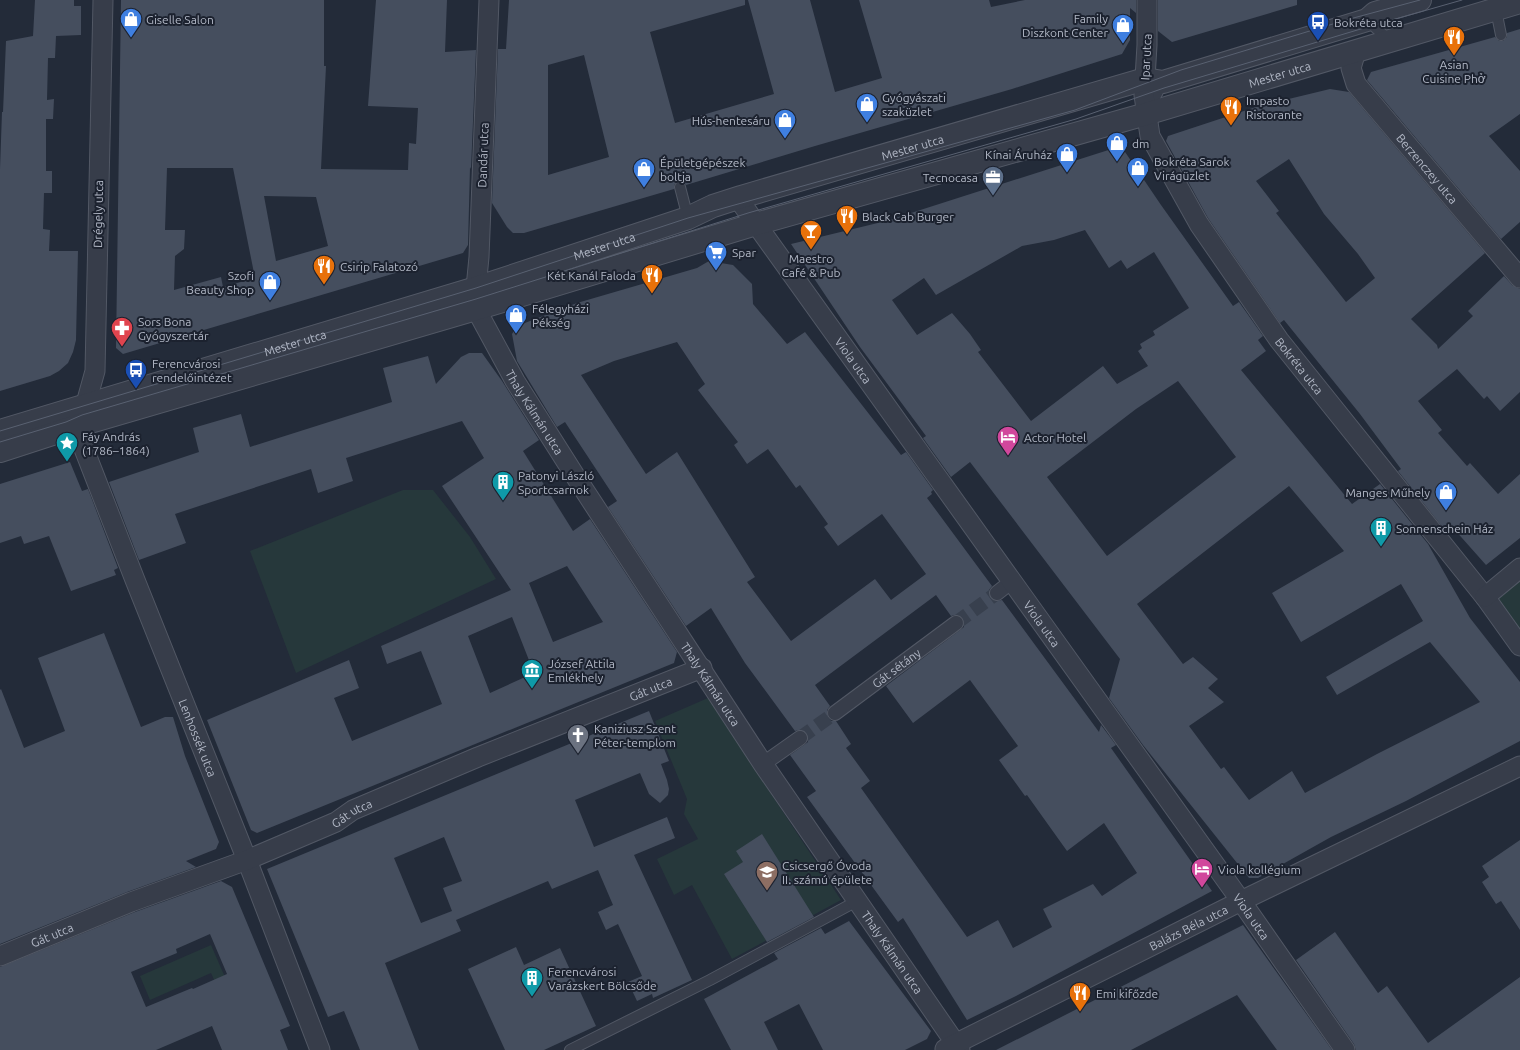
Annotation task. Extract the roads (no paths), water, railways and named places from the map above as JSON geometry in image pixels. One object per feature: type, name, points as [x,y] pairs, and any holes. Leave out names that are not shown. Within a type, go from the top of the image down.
[{"type":"street","name":"Drégely utca","points":[[82,415],[95,371],[103,0]]},
{"type":"street","name":"Dandár utca","points":[[476,299],[489,0]]},
{"type":"street","name":"Ipar utca","points":[[1146,114],[1144,95],[1154,80],[1147,45],[1147,0]]},
{"type":"street","name":"Mester utca","points":[[476,299],[688,218],[713,206],[741,197],[1366,20],[1375,12],[1420,0]]},
{"type":"street","name":"Mester utca","points":[[0,431],[82,415],[476,299],[756,224],[1146,114],[1496,10],[1518,2]]},
{"type":"street","name":"Berzenczey utca","points":[[1356,51],[1351,68],[1356,84],[1520,278]]},
{"type":"street","name":"Bokréta utca","points":[[1146,114],[1150,136],[1199,224],[1279,340],[1484,597],[1520,646]]},
{"type":"street","name":"Viola utca","points":[[741,197],[742,204],[1004,587],[1241,901],[1345,1050]]},
{"type":"street","name":"Thaly Kálmán utca","points":[[476,299],[515,381],[579,482],[764,764],[857,900],[954,1048]]},
{"type":"street","name":"Mester utca","points":[[0,451],[82,415]]},
{"type":"street","name":"Lenhossék utca","points":[[82,415],[84,449],[96,482],[247,860],[320,1050]]},
{"type":"street","points":[[1484,597],[1520,568]]},
{"type":"street","name":"Gát sétány","points":[[835,713],[956,623]]},
{"type":"street","name":"Gát utca","points":[[0,956],[131,902],[247,860],[336,822],[353,810],[404,788],[702,668]]},
{"type":"street","points":[[764,764],[800,738]]},
{"type":"street","name":"Balázs Béla utca","points":[[954,1048],[1241,901],[1520,766]]},
{"type":"lane","points":[[1496,10],[1501,35]]},
{"type":"lane","points":[[1366,20],[1390,41]]},
{"type":"lane","points":[[680,187],[688,218]]},
{"type":"lane","points":[[570,1050],[710,980],[857,900]]},
{"type":"tunnel","points":[[956,623],[997,593]]},
{"type":"tunnel","points":[[800,738],[835,713]]},
{"type":"tram line","points":[[0,431],[476,288],[688,218],[1075,110],[1181,70],[1346,20],[1420,0]]},
{"type":"tram line","points":[[0,442],[66,422],[82,415],[476,299],[748,213],[1076,119],[1164,88],[1462,0]]},
{"type":"place","name":"Giselle Salon","points":[[131,38]]},
{"type":"place","name":"Bokréta utca","points":[[1318,42]]},
{"type":"place","name":"Family Diszkont Center","points":[[1123,44]]},
{"type":"place","name":"Asian Cuisine Phở","points":[[1454,56]]},
{"type":"place","name":"Gyógyászati szaküzlet","points":[[867,124]]},
{"type":"place","name":"Impasto Ristorante","points":[[1231,126]]},
{"type":"place","name":"Hús-hentesáru","points":[[785,140]]},
{"type":"place","name":"dm","points":[[1117,162]]},
{"type":"place","name":"Kínai Áruház","points":[[1067,174]]},
{"type":"place","name":"Épületgépészek boltja","points":[[644,188]]},
{"type":"place","name":"Bokréta Sarok Virágüzlet","points":[[1138,188]]},
{"type":"place","name":"Tecnocasa","points":[[993,196]]},
{"type":"place","name":"Black Cab Burger","points":[[847,236]]},
{"type":"place","name":"Maestro Café & Pub","points":[[811,250]]},
{"type":"place","name":"Spar","points":[[716,272]]},
{"type":"place","name":"Csirip Falatozó","points":[[324,286]]},
{"type":"place","name":"Két Kanál Faloda","points":[[652,294]]},
{"type":"place","name":"Szofi Beauty Shop","points":[[270,302]]},
{"type":"place","name":"Félegyházi Pékség","points":[[516,334]]},
{"type":"place","name":"Sors Bona Gyógyszertár","points":[[122,348]]},
{"type":"place","name":"Ferencvárosi rendelőintézet","points":[[136,390]]},
{"type":"place","name":"Actor Hotel","points":[[1008,456]]},
{"type":"place","name":"Fáy András (1786–1864)","points":[[67,462]]},
{"type":"place","name":"Patonyi László Sportcsarnok","points":[[503,502]]},
{"type":"place","name":"Manges Műhely","points":[[1446,512]]},
{"type":"place","name":"Sonnenschein Ház","points":[[1381,548]]},
{"type":"place","name":"József Attila Emlékhely","points":[[532,690]]},
{"type":"place","name":"Kaniziusz Szent Péter-templom","points":[[578,754]]},
{"type":"place","name":"Viola kollégium","points":[[1202,888]]},
{"type":"place","name":"Csicsergő Óvoda II. számú épülete","points":[[767,892]]},
{"type":"place","name":"Ferencvárosi Varázskert Bölcsőde","points":[[532,998]]},
{"type":"place","name":"Emi kifőzde","points":[[1080,1012]]}]
